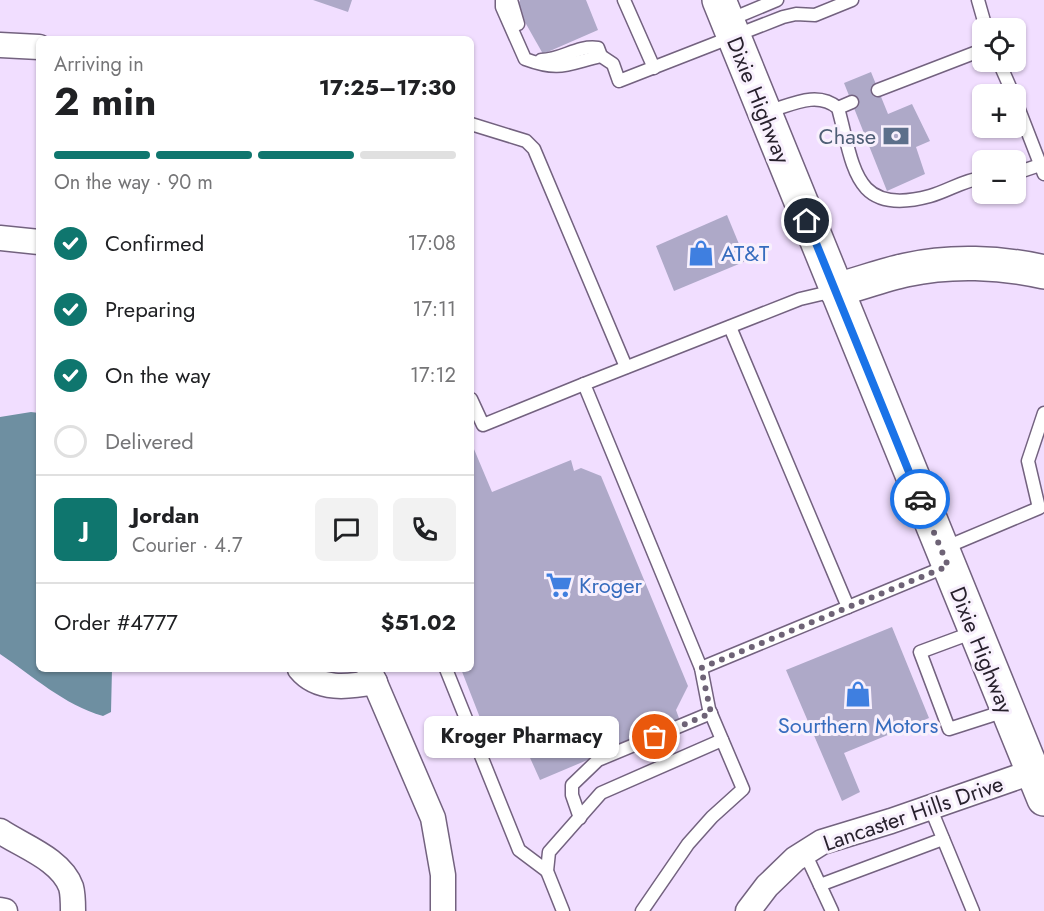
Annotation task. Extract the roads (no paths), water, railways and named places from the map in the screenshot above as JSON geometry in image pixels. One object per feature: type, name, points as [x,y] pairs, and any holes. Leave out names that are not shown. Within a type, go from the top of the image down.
[{"type":"main road","name":"Dixie Highway","points":[[727,19],[1038,785]]},
{"type":"main road","points":[[836,290],[906,270],[949,264],[1020,266],[1044,272]]},
{"type":"street","points":[[0,45],[36,47]]},
{"type":"street","points":[[0,238],[36,242]]},
{"type":"street","points":[[305,672],[327,685],[348,687],[372,676],[433,818],[443,875],[443,911]]},
{"type":"street","name":"Lancaster Hills Drive","points":[[748,911],[767,886],[805,853],[822,842],[930,807],[1038,785]]},
{"type":"street","points":[[0,831],[49,861],[64,876],[71,887],[74,911]]},
{"type":"street","points":[[0,910],[5,911]]},
{"type":"lane","points":[[501,0],[525,59],[543,66],[564,68],[601,56]]},
{"type":"lane","points":[[511,0],[513,13],[530,54],[541,60],[553,60],[586,46],[598,48],[601,56],[613,64],[619,81],[654,68],[727,19],[777,0]]},
{"type":"lane","points":[[624,0],[654,68]]},
{"type":"lane","points":[[727,19],[783,17],[796,14],[815,15],[852,0]]},
{"type":"lane","points":[[978,0],[983,18]]},
{"type":"lane","points":[[878,90],[972,54]]},
{"type":"lane","points":[[764,113],[816,98],[828,100],[838,108],[862,185],[876,198],[891,202],[911,200],[972,180]]},
{"type":"lane","points":[[838,108],[852,102]]},
{"type":"lane","points":[[474,125],[526,141],[534,149],[626,368]]},
{"type":"lane","points":[[1026,128],[1042,169],[1026,171]]},
{"type":"lane","points":[[474,406],[483,425],[800,299],[836,290]]},
{"type":"lane","points":[[730,327],[848,607]]},
{"type":"lane","points":[[584,384],[701,668],[711,713],[743,789],[712,817],[688,844],[642,911]]},
{"type":"lane","points":[[701,668],[848,607],[1042,507],[1028,461],[1044,412]]},
{"type":"lane","points":[[975,632],[920,652],[949,729],[1007,710]]},
{"type":"lane","points":[[447,672],[519,850],[547,871]]},
{"type":"lane","points":[[580,818],[572,795],[572,784],[598,760],[711,713]]},
{"type":"lane","points":[[563,911],[547,871],[549,852],[601,793],[722,740]]},
{"type":"lane","points":[[930,807],[973,911]]},
{"type":"lane","points":[[820,885],[943,839]]},
{"type":"lane","points":[[805,853],[832,911]]},
{"type":"water","points":[[36,413],[36,672],[112,672],[111,712],[103,716],[75,705],[0,654],[0,417]]},
{"type":"place","name":"Chase","points":[[896,136]]},
{"type":"place","name":"AT&T","points":[[701,253]]},
{"type":"place","name":"Kroger","points":[[559,585]]},
{"type":"place","name":"Sourthern Motors","points":[[858,694]]},
{"type":"place","name":"Kroger Pharmacy","points":[[655,737]]}]
